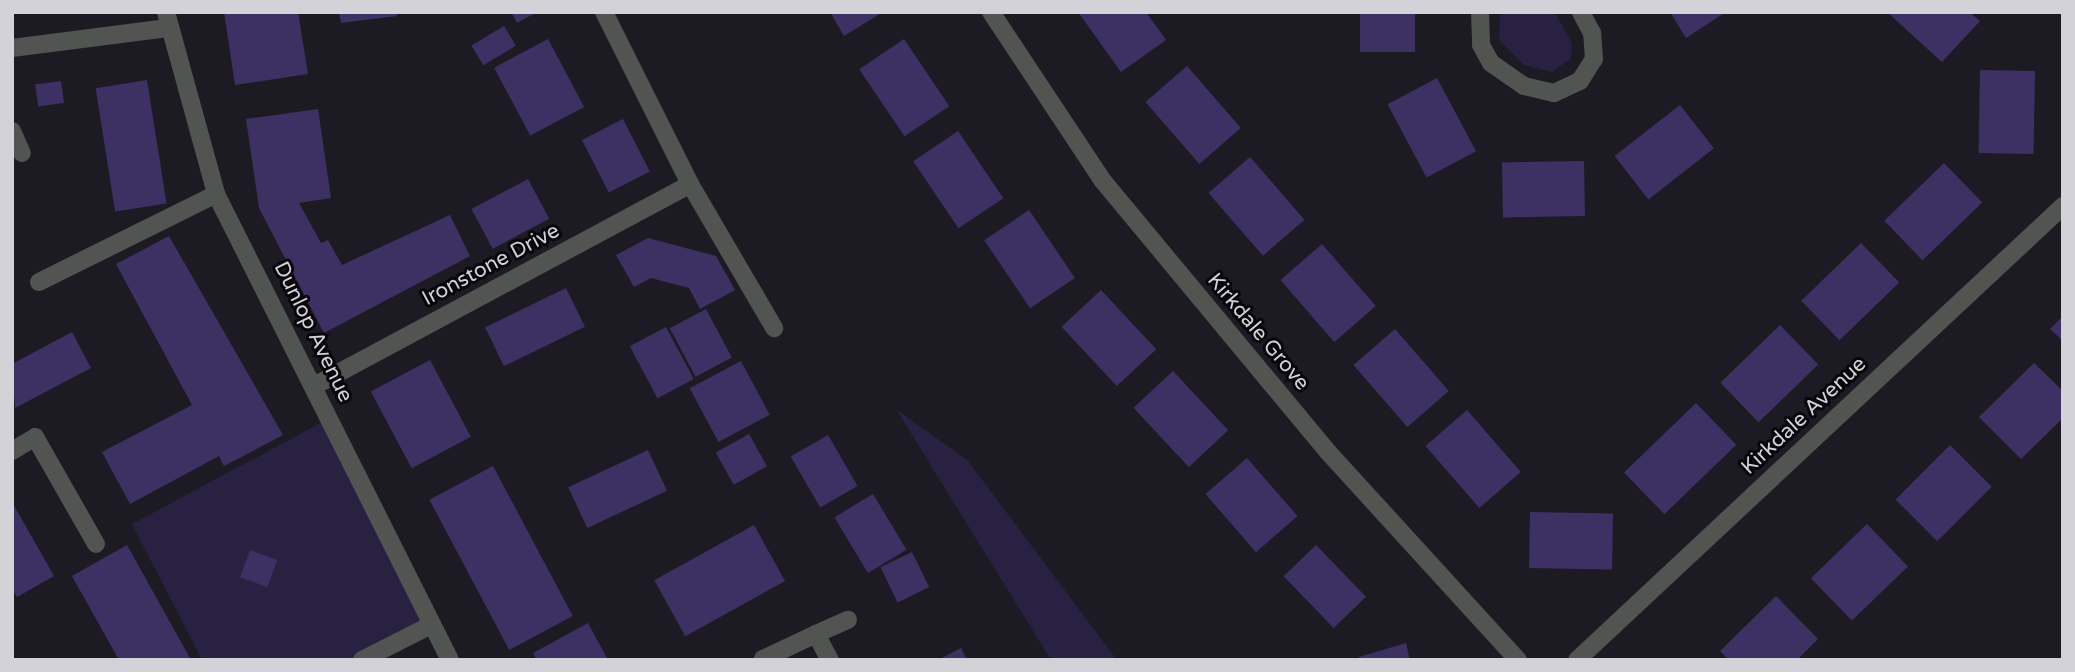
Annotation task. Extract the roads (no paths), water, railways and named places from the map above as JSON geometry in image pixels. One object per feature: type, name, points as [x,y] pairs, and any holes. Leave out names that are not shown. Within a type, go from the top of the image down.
[{"type":"street","points":[[604,12],[690,184],[774,328]]},
{"type":"street","name":"Kirkdale Grove","points":[[991,12],[1103,181],[1328,452],[1518,660]]},
{"type":"street","points":[[1480,12],[1481,45],[1491,63],[1524,86],[1555,93],[1580,80],[1594,59],[1592,33],[1581,12]]},
{"type":"street","points":[[12,48],[167,20]]},
{"type":"street","name":"Dunlop Avenue","points":[[167,20],[216,194],[450,660]]},
{"type":"street","points":[[12,131],[22,153]]},
{"type":"street","name":"Ironstone Drive","points":[[314,386],[690,184]]},
{"type":"street","points":[[39,282],[216,194]]},
{"type":"street","name":"Kirkdale Avenue","points":[[1577,660],[2063,206]]},
{"type":"street","points":[[12,451],[36,437],[96,544]]},
{"type":"street","points":[[762,659],[848,620]]},
{"type":"street","points":[[362,660],[431,625]]},
{"type":"street","points":[[816,634],[830,660]]}]
